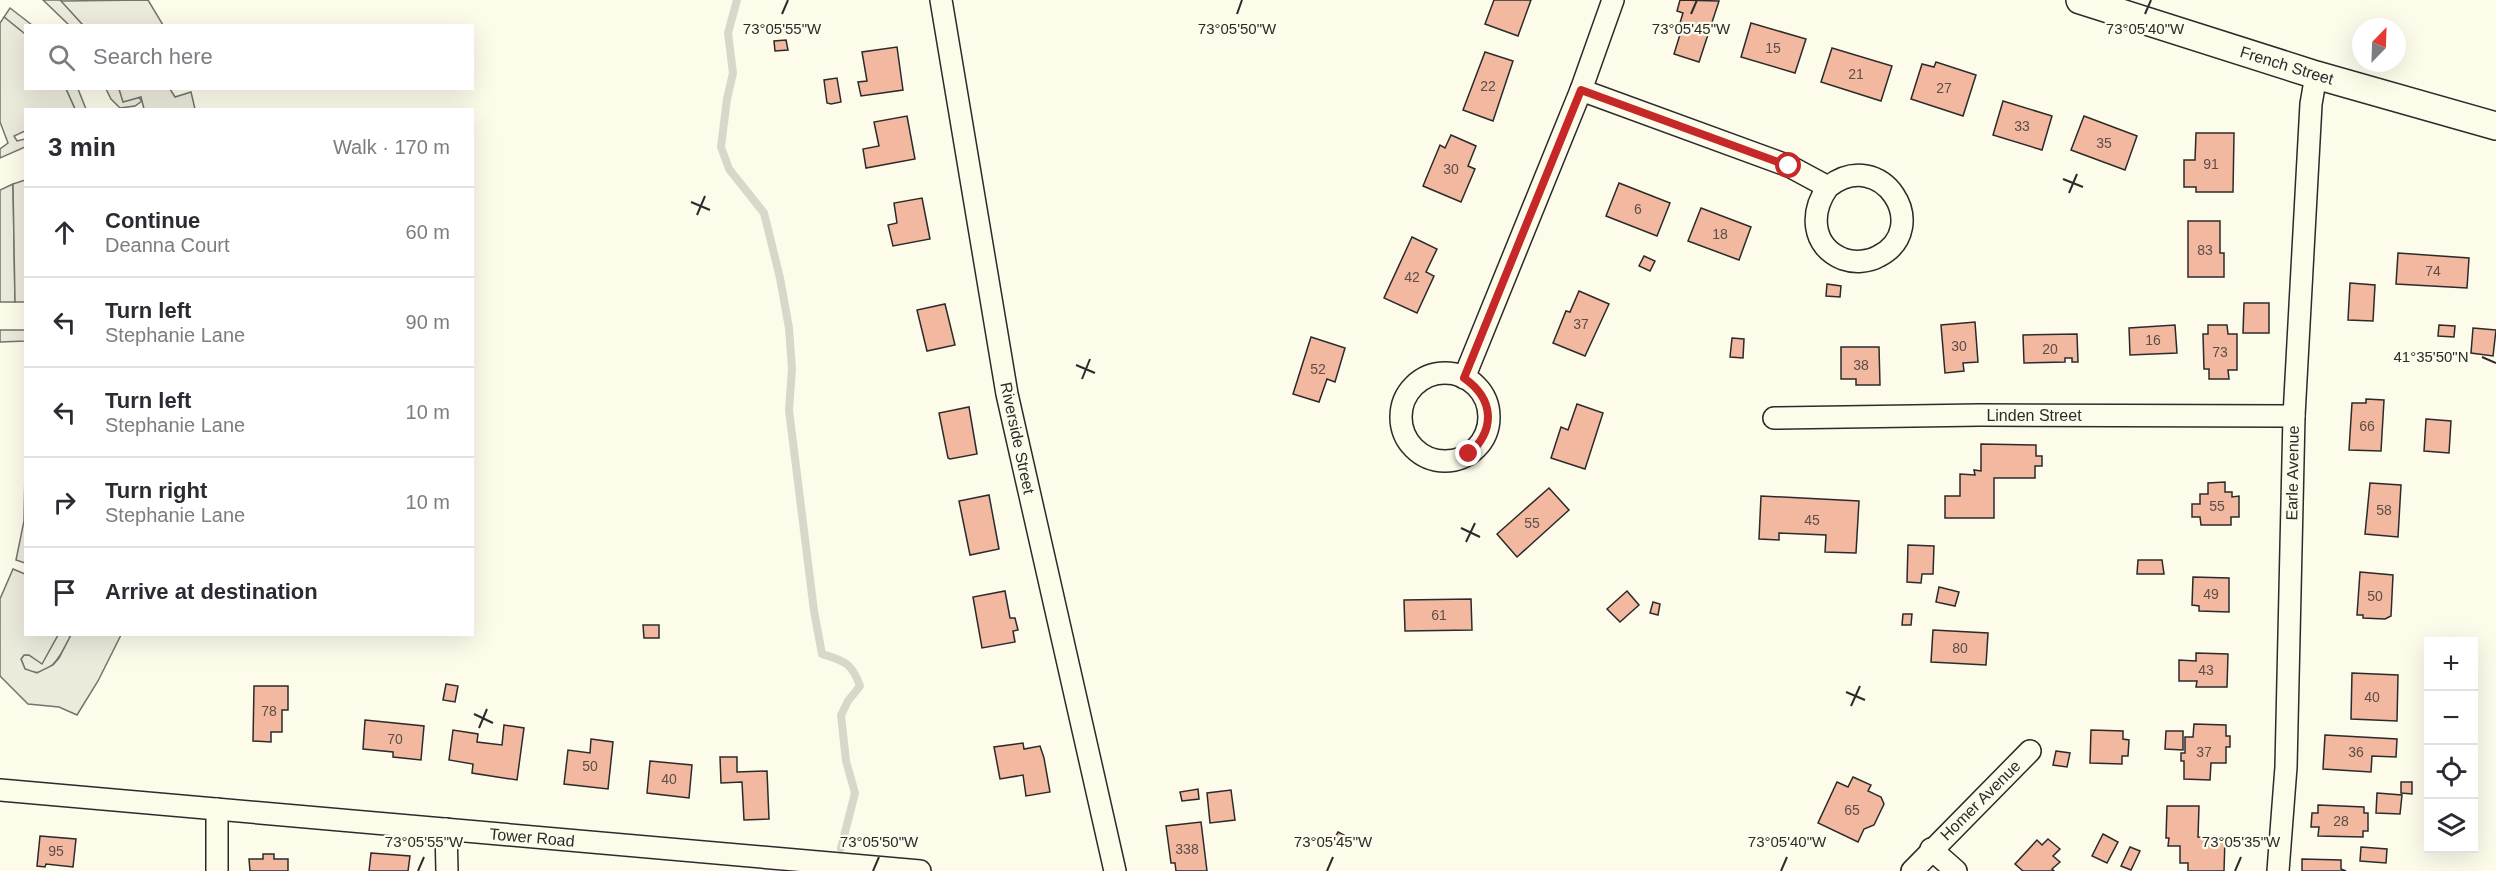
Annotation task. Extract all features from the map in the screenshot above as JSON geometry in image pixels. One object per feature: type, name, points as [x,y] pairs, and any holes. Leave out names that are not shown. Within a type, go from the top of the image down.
[{"type":"street","name":"Riverside Street","points":[[941,0],[1007,394],[1115,871]]},
{"type":"street","points":[[1464,378],[1581,90],[1613,0]]},
{"type":"street","name":"French Street","points":[[2080,0],[2316,75],[2496,126]]},
{"type":"street","name":"Earle Avenue","points":[[2278,871],[2286,767],[2294,416],[2311,104],[2316,75]]},
{"type":"street","points":[[1581,90],[1789,166],[1828,187]]},
{"type":"street","points":[[1850,176],[1868,176],[1889,187],[1898,199],[1902,214],[1901,229],[1895,243],[1885,253],[1871,260],[1849,261],[1834,255],[1822,243],[1816,229],[1815,214],[1819,199],[1828,187],[1850,176]]},
{"type":"street","points":[[1437,373],[1464,378],[1483,396],[1488,410],[1486,431],[1479,445],[1469,454],[1455,460],[1433,459],[1421,454],[1410,444],[1403,432],[1400,417],[1405,397],[1414,385],[1437,373]]},
{"type":"street","name":"Linden Street","points":[[1774,418],[1980,415],[2294,416]]},
{"type":"street","name":"Homer Avenue","points":[[1912,871],[1931,849],[2030,751]]},
{"type":"street","name":"Tower Road","points":[[0,790],[920,871]]},
{"type":"street","points":[[217,809],[217,871]]},
{"type":"street","points":[[446,829],[447,871]]},
{"type":"street","points":[[1931,849],[1956,871]]},
{"type":"shaded area","points":[[43,0],[61,0],[82,24],[68,24]]},
{"type":"shaded area","points":[[148,0],[162,24],[82,24],[61,1]]},
{"type":"shaded area","points":[[10,8],[31,24],[24,24],[24,33],[4,17]]},
{"type":"shaded area","points":[[4,17],[24,33],[24,90],[66,90],[75,108],[24,108],[24,131],[14,136],[17,141],[24,139],[24,147],[0,158],[0,149],[8,143],[0,122],[0,23]]},
{"type":"shaded area","points":[[66,90],[78,90],[86,108],[75,108]]},
{"type":"shaded area","points":[[106,90],[119,90],[124,101],[137,96],[142,101],[135,106],[120,108],[111,99]]},
{"type":"shaded area","points":[[119,90],[171,90],[175,97],[191,92],[195,108],[144,108],[141,97],[123,102]]},
{"type":"shaded area","points":[[24,180],[24,302],[15,302],[13,184]]},
{"type":"shaded area","points":[[13,184],[15,302],[0,302],[0,190]]},
{"type":"shaded area","points":[[0,330],[24,330],[24,341],[0,342]]},
{"type":"shaded area","points":[[24,521],[24,563],[16,560]]},
{"type":"shaded area","points":[[13,569],[24,574],[24,636],[57,636],[42,664],[29,655],[24,655],[21,659],[25,669],[37,673],[53,665],[70,636],[120,636],[98,681],[77,715],[59,707],[28,704],[0,676],[0,599]]},
{"type":"shaded area","points":[[57,636],[70,636],[64,649],[48,669],[34,672],[25,669],[21,659],[24,655],[29,655],[42,663]]},
{"type":"building","points":[[1494,0],[1531,0],[1518,36],[1485,24]]},
{"type":"building","points":[[1680,0],[1719,1],[1699,62],[1674,54],[1682,28],[1679,26],[1683,13],[1677,11]]},
{"type":"building","points":[[1751,23],[1806,39],[1795,73],[1741,57]]},
{"type":"building","points":[[786,40],[788,50],[775,51],[774,41]]},
{"type":"building","points":[[897,47],[903,90],[861,96],[858,82],[867,81],[862,52]]},
{"type":"building","points":[[1832,48],[1892,66],[1881,101],[1821,82]]},
{"type":"building","points":[[1485,52],[1513,61],[1493,121],[1463,110]]},
{"type":"building","points":[[1936,62],[1976,75],[1963,116],[1911,99],[1922,64],[1934,67]]},
{"type":"building","points":[[837,78],[841,102],[827,103],[824,80]]},
{"type":"building","points":[[2003,101],[2052,116],[2042,150],[1993,135]]},
{"type":"building","points":[[907,116],[915,159],[866,168],[863,149],[879,146],[874,122]]},
{"type":"building","points":[[2084,116],[2137,136],[2125,170],[2071,150]]},
{"type":"building","points":[[2196,133],[2234,133],[2233,192],[2196,192],[2196,187],[2184,187],[2184,160],[2195,160]]},
{"type":"building","points":[[1451,135],[1476,146],[1468,166],[1475,169],[1461,202],[1423,186],[1440,145],[1445,148]]},
{"type":"building","points":[[1619,183],[1670,203],[1657,236],[1606,216]]},
{"type":"building","points":[[922,198],[930,239],[893,246],[888,225],[897,223],[894,203]]},
{"type":"building","points":[[1701,208],[1751,227],[1739,260],[1688,241]]},
{"type":"building","points":[[2188,221],[2220,221],[2220,253],[2224,253],[2224,277],[2188,277]]},
{"type":"building","points":[[1412,237],[1437,249],[1426,272],[1434,276],[1417,313],[1384,298]]},
{"type":"building","points":[[2398,253],[2469,258],[2467,288],[2396,284]]},
{"type":"building","points":[[1644,256],[1655,261],[1650,271],[1639,266]]},
{"type":"building","points":[[2350,283],[2375,285],[2373,321],[2348,320]]},
{"type":"building","points":[[1827,284],[1841,286],[1840,297],[1826,296]]},
{"type":"building","points":[[1579,291],[1609,304],[1585,356],[1553,343],[1566,311],[1570,312]]},
{"type":"building","points":[[2244,303],[2269,303],[2269,333],[2243,333]]},
{"type":"building","points":[[945,304],[955,345],[927,351],[917,310]]},
{"type":"building","points":[[1975,322],[1978,362],[1963,363],[1964,371],[1945,373],[1941,325]]},
{"type":"building","points":[[2175,325],[2177,353],[2130,355],[2129,328]]},
{"type":"building","points":[[2208,325],[2227,325],[2228,334],[2237,334],[2237,370],[2228,370],[2229,379],[2209,379],[2209,369],[2204,369],[2203,334],[2208,334]]},
{"type":"building","points":[[2439,325],[2455,326],[2454,337],[2438,336]]},
{"type":"building","points":[[2473,328],[2496,330],[2493,356],[2471,353]]},
{"type":"building","points":[[2077,334],[2078,362],[2072,362],[2072,358],[2065,358],[2065,362],[2024,363],[2023,335]]},
{"type":"building","points":[[1311,337],[1345,348],[1335,382],[1327,379],[1319,402],[1293,394]]},
{"type":"building","points":[[1732,338],[1744,339],[1743,358],[1730,357]]},
{"type":"building","points":[[1841,347],[1879,347],[1880,385],[1856,385],[1856,379],[1841,379]]},
{"type":"building","points":[[2366,399],[2384,400],[2381,451],[2349,450],[2352,403],[2366,403]]},
{"type":"building","points":[[1577,404],[1603,413],[1585,469],[1551,458],[1561,427],[1568,430]]},
{"type":"building","points":[[969,407],[977,454],[950,459],[939,413]]},
{"type":"building","points":[[2426,419],[2451,421],[2449,453],[2424,451]]},
{"type":"building","points":[[1981,444],[2036,445],[2036,456],[2042,456],[2042,466],[2035,466],[2035,478],[1994,478],[1994,518],[1945,518],[1945,496],[1960,496],[1960,474],[1975,475],[1974,470],[1981,471]]},
{"type":"building","points":[[2225,482],[2225,492],[2232,492],[2232,497],[2239,496],[2239,517],[2231,517],[2231,525],[2201,525],[2200,517],[2192,517],[2192,504],[2200,504],[2200,494],[2208,494],[2208,483]]},
{"type":"building","points":[[2370,483],[2401,485],[2398,537],[2365,534]]},
{"type":"building","points":[[1549,488],[1569,510],[1517,557],[1497,534]]},
{"type":"building","points":[[989,495],[999,549],[970,555],[959,501]]},
{"type":"building","points":[[1761,496],[1859,501],[1856,553],[1825,552],[1826,535],[1779,533],[1779,540],[1759,539]]},
{"type":"building","points":[[1908,545],[1934,546],[1933,574],[1922,574],[1921,583],[1907,582]]},
{"type":"building","points":[[2138,560],[2162,560],[2164,574],[2137,574]]},
{"type":"building","points":[[2360,572],[2393,575],[2391,616],[2385,619],[2363,618],[2363,615],[2357,615]]},
{"type":"building","points":[[2193,577],[2229,578],[2229,612],[2199,611],[2199,606],[2192,605]]},
{"type":"building","points":[[1939,587],[1959,592],[1955,606],[1936,602]]},
{"type":"building","points":[[1005,591],[1010,618],[1015,618],[1018,630],[1013,631],[1015,642],[982,648],[973,597]]},
{"type":"building","points":[[1627,591],[1639,605],[1620,622],[1607,609]]},
{"type":"building","points":[[1471,599],[1472,630],[1405,631],[1404,600]]},
{"type":"building","points":[[1653,602],[1660,604],[1658,615],[1650,613]]},
{"type":"building","points":[[1903,614],[1912,614],[1911,625],[1902,625]]},
{"type":"building","points":[[643,625],[659,625],[659,638],[644,638]]},
{"type":"building","points":[[1933,630],[1988,633],[1986,665],[1931,662]]},
{"type":"building","points":[[2196,653],[2228,654],[2227,687],[2196,687],[2197,681],[2179,681],[2179,660],[2196,661]]},
{"type":"building","points":[[2352,673],[2398,675],[2397,721],[2351,719]]},
{"type":"building","points":[[446,684],[458,686],[455,702],[443,700]]},
{"type":"building","points":[[254,686],[288,686],[288,710],[282,710],[282,732],[271,732],[271,742],[253,741]]},
{"type":"building","points":[[365,720],[424,726],[421,760],[393,757],[393,752],[363,749]]},
{"type":"building","points":[[2194,724],[2226,725],[2226,736],[2230,736],[2230,747],[2226,747],[2226,763],[2211,763],[2210,780],[2184,779],[2184,761],[2181,761],[2181,753],[2185,753],[2185,737],[2193,737]]},
{"type":"building","points":[[504,725],[524,728],[517,780],[472,773],[473,764],[449,760],[453,730],[478,734],[477,742],[502,745]]},
{"type":"building","points":[[2091,730],[2123,731],[2123,739],[2129,740],[2128,756],[2122,756],[2122,764],[2090,763]]},
{"type":"building","points":[[2166,731],[2183,731],[2183,750],[2165,749]]},
{"type":"building","points":[[2325,735],[2397,739],[2396,757],[2372,756],[2371,772],[2323,769]]},
{"type":"building","points":[[591,739],[613,742],[608,789],[564,784],[568,750],[590,753]]},
{"type":"building","points":[[1023,743],[1024,749],[1040,746],[1050,792],[1026,796],[1023,775],[1000,779],[994,747]]},
{"type":"building","points":[[2056,751],[2070,753],[2067,767],[2053,765]]},
{"type":"building","points":[[720,757],[737,757],[737,772],[767,771],[769,819],[744,820],[742,782],[721,783]]},
{"type":"building","points":[[650,761],[692,765],[689,798],[647,793]]},
{"type":"building","points":[[1853,777],[1871,785],[1868,791],[1881,797],[1884,804],[1874,825],[1864,829],[1858,842],[1818,823],[1837,782],[1848,787]]},
{"type":"building","points":[[2401,782],[2412,782],[2412,794],[2401,793]]},
{"type":"building","points":[[1198,789],[1199,799],[1182,801],[1180,792]]},
{"type":"building","points":[[1231,790],[1235,820],[1210,823],[1207,793]]},
{"type":"building","points":[[2377,793],[2402,795],[2400,814],[2376,813]]},
{"type":"building","points":[[2318,805],[2364,807],[2364,813],[2368,813],[2368,831],[2363,831],[2363,837],[2318,836],[2319,827],[2311,827],[2312,813],[2318,813]]},
{"type":"building","points":[[2167,806],[2199,806],[2198,837],[2225,838],[2224,871],[2188,871],[2188,863],[2180,863],[2180,846],[2168,846],[2169,838],[2166,838]]},
{"type":"building","points":[[1201,822],[1207,871],[1176,871],[1175,863],[1171,863],[1166,826]]},
{"type":"building","points":[[1338,832],[1344,835],[1338,846],[1332,843]]},
{"type":"building","points":[[2103,834],[2118,842],[2107,863],[2092,856]]},
{"type":"building","points":[[40,836],[76,839],[73,867],[46,864],[45,867],[37,866]]},
{"type":"building","points":[[2048,839],[2060,849],[2053,856],[2060,862],[2052,869],[2054,871],[2023,871],[2015,864],[2037,840],[2042,845]]},
{"type":"building","points":[[2130,847],[2140,851],[2131,870],[2121,866]]},
{"type":"building","points":[[2361,847],[2387,849],[2386,863],[2360,861]]},
{"type":"building","points":[[371,853],[410,856],[408,871],[369,871]]},
{"type":"building","points":[[263,854],[274,854],[274,859],[288,859],[288,871],[250,871],[249,859],[263,859]]},
{"type":"building","points":[[2302,859],[2341,860],[2341,869],[2346,871],[2302,871]]},
{"type":"waterway","points":[[737,0],[728,33],[733,73],[721,147],[729,169],[764,213],[780,278],[789,328],[792,369],[789,410],[814,611],[822,654],[847,664],[854,672],[860,686],[848,701],[841,715],[846,761],[855,793],[841,848]]},
{"type":"route","points":[[1469,454],[1479,445],[1486,431],[1488,410],[1483,396],[1473,384],[1464,378],[1581,90],[1789,166]]}]
